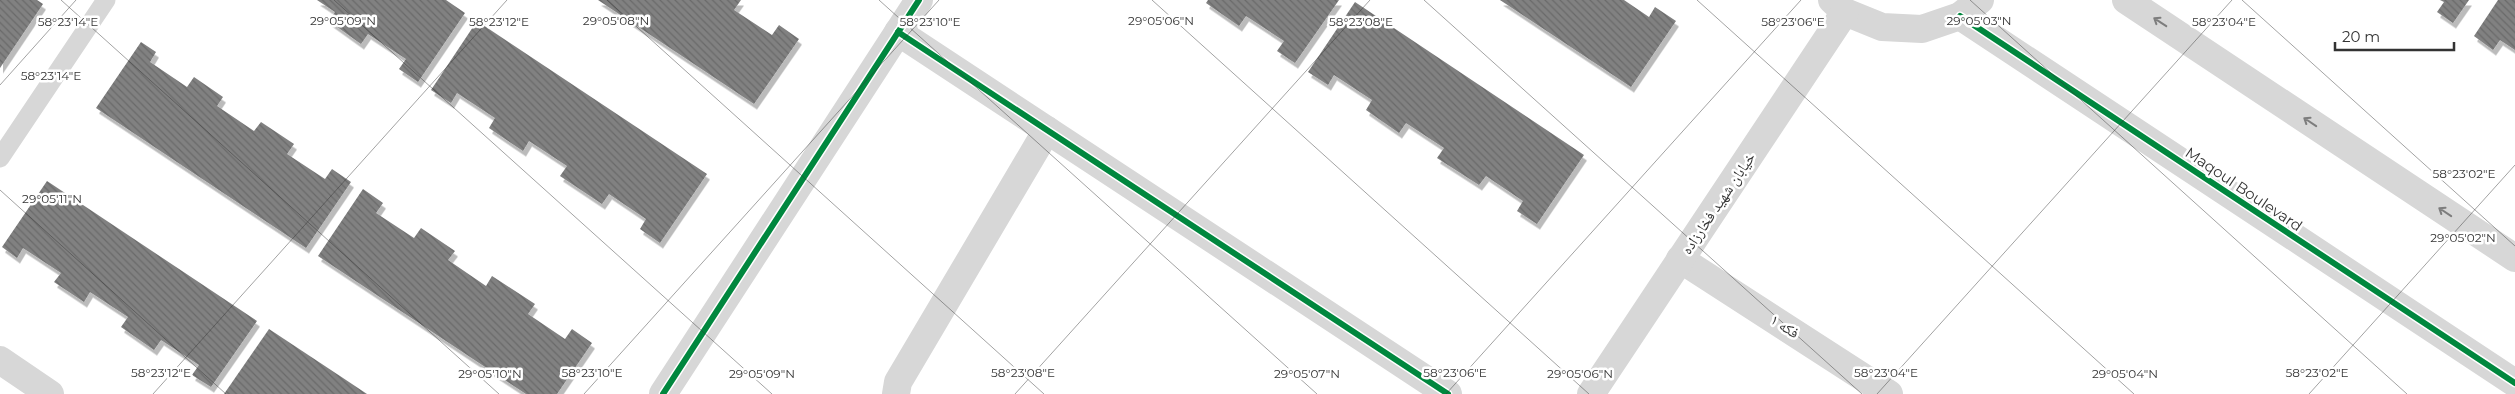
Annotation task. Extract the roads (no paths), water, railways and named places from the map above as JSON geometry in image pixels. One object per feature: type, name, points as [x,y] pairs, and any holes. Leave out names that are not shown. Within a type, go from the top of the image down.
[{"type":"street","points":[[663,394],[919,0]]},
{"type":"street","points":[[2126,0],[2515,258]]},
{"type":"street","points":[[1839,6],[1882,27],[1922,29],[1970,8]]},
{"type":"street","name":"خیابان شهید فخارزاده","points":[[1591,394],[1680,259],[1839,6]]},
{"type":"street","name":"Maqoul Boulevard","points":[[1970,8],[2515,383]]},
{"type":"street","points":[[898,32],[1448,394]]},
{"type":"street","points":[[896,394],[898,382],[1047,130]]},
{"type":"street","name":"فکه ۱","points":[[1680,259],[1889,394]]},
{"type":"street","points":[[0,360],[50,394]]},
{"type":"lane","points":[[0,158],[106,0]]}]
